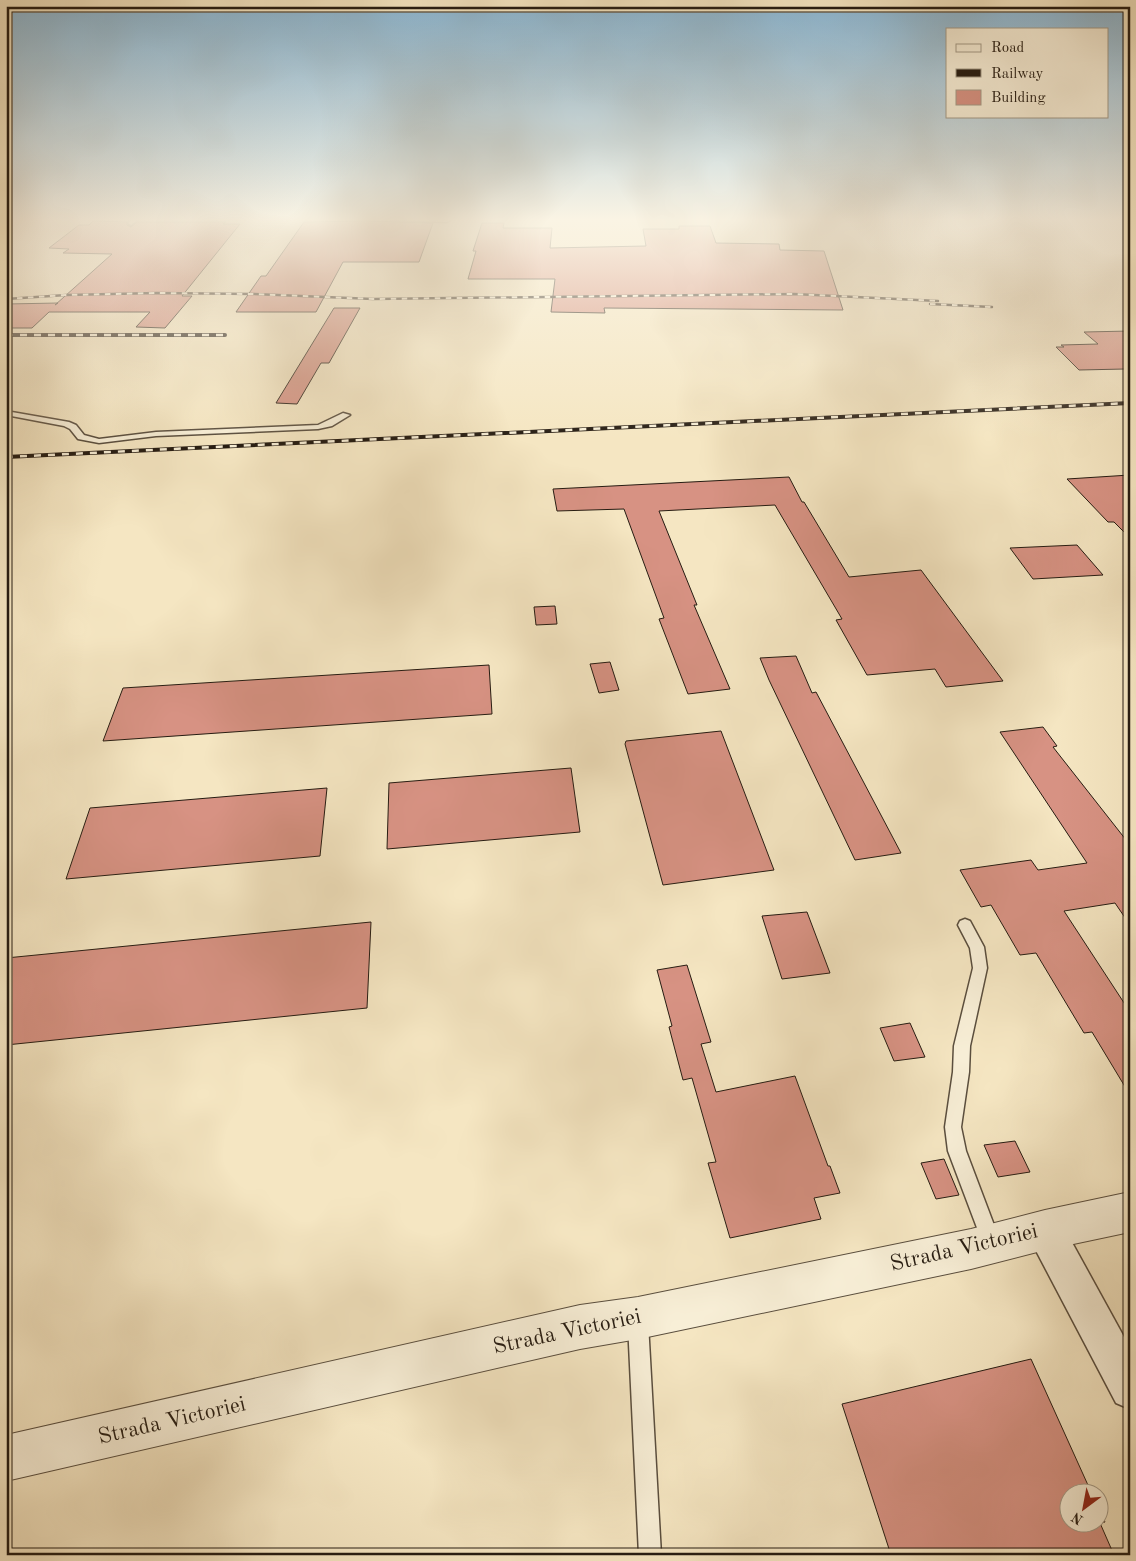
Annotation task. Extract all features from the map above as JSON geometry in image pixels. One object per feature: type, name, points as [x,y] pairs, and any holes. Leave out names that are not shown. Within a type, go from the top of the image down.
[{"type":"street","name":"Strada Victoriei","points":[[6,1458],[580,1327],[638,1318],[1130,1212]]},
{"type":"street","points":[[1045,1230],[1130,1389]]},
{"type":"lane","points":[[6,413],[66,424],[73,427],[82,437],[99,441],[156,434],[318,427],[329,424],[346,415]]},
{"type":"lane","points":[[965,925],[977,947],[980,968],[962,1046],[961,1072],[954,1127],[957,1151],[992,1243]]},
{"type":"lane","points":[[638,1318],[650,1555]]},
{"type":"building","points":[[68,293],[185,293],[182,296],[192,296],[165,328],[136,327],[150,312],[49,312],[32,328],[6,328],[6,304],[57,303]]},
{"type":"building","points":[[249,293],[326,293],[316,312],[236,312]]},
{"type":"building","points":[[553,293],[837,293],[843,310],[604,308],[605,313],[551,312]]},
{"type":"building","points":[[334,308],[360,308],[329,363],[321,363],[297,404],[276,403]]},
{"type":"building","points":[[1130,331],[1130,373],[1125,369],[1079,370],[1056,347],[1064,347],[1061,345],[1098,344],[1084,332]]},
{"type":"building","points":[[1130,475],[1130,538],[1114,522],[1108,522],[1067,479]]},
{"type":"building","points":[[789,477],[802,502],[804,502],[849,577],[921,570],[1003,681],[946,687],[935,669],[867,675],[836,620],[842,619],[775,505],[659,511],[697,605],[694,605],[730,689],[688,694],[659,619],[664,618],[624,509],[557,511],[553,489]]},
{"type":"building","points":[[1077,545],[1103,575],[1033,579],[1010,548]]},
{"type":"building","points":[[555,606],[557,624],[536,625],[534,607]]},
{"type":"building","points":[[796,656],[812,693],[816,692],[901,853],[855,860],[760,658]]},
{"type":"building","points":[[610,662],[619,690],[599,693],[590,664]]},
{"type":"building","points":[[489,665],[492,714],[103,741],[123,688]]},
{"type":"building","points":[[1043,727],[1057,746],[1053,747],[1130,845],[1130,925],[1115,903],[1064,911],[1130,1012],[1130,1095],[1092,1032],[1084,1033],[1036,953],[1020,955],[991,905],[981,907],[960,870],[1031,860],[1038,870],[1087,863],[1000,732]]},
{"type":"building","points":[[721,731],[774,870],[663,885],[625,744],[626,741]]},
{"type":"building","points":[[571,768],[580,832],[387,849],[389,783]]},
{"type":"building","points":[[327,788],[320,856],[66,879],[90,808]]},
{"type":"building","points":[[807,912],[830,973],[782,979],[762,916]]},
{"type":"building","points":[[371,922],[367,1008],[6,1045],[6,958]]},
{"type":"building","points":[[687,965],[711,1042],[701,1044],[716,1092],[795,1076],[828,1166],[830,1166],[840,1193],[814,1198],[821,1219],[730,1238],[708,1163],[716,1162],[692,1078],[683,1080],[669,1027],[672,1026],[657,970]]},
{"type":"building","points":[[910,1023],[925,1057],[894,1061],[880,1028]]},
{"type":"building","points":[[1015,1141],[1030,1172],[998,1177],[984,1145]]},
{"type":"building","points":[[944,1159],[959,1195],[936,1199],[921,1163]]},
{"type":"building","points":[[1031,1359],[1087,1484],[1058,1484],[1058,1534],[1105,1534],[1114,1555],[891,1555],[842,1404]]},
{"type":"railway","points":[[6,299],[66,295],[157,293],[254,294],[373,299],[794,294],[938,301]]},
{"type":"railway","points":[[930,304],[992,307]]},
{"type":"railway","points":[[6,335],[225,335]]},
{"type":"railway","points":[[6,457],[1130,403]]}]
